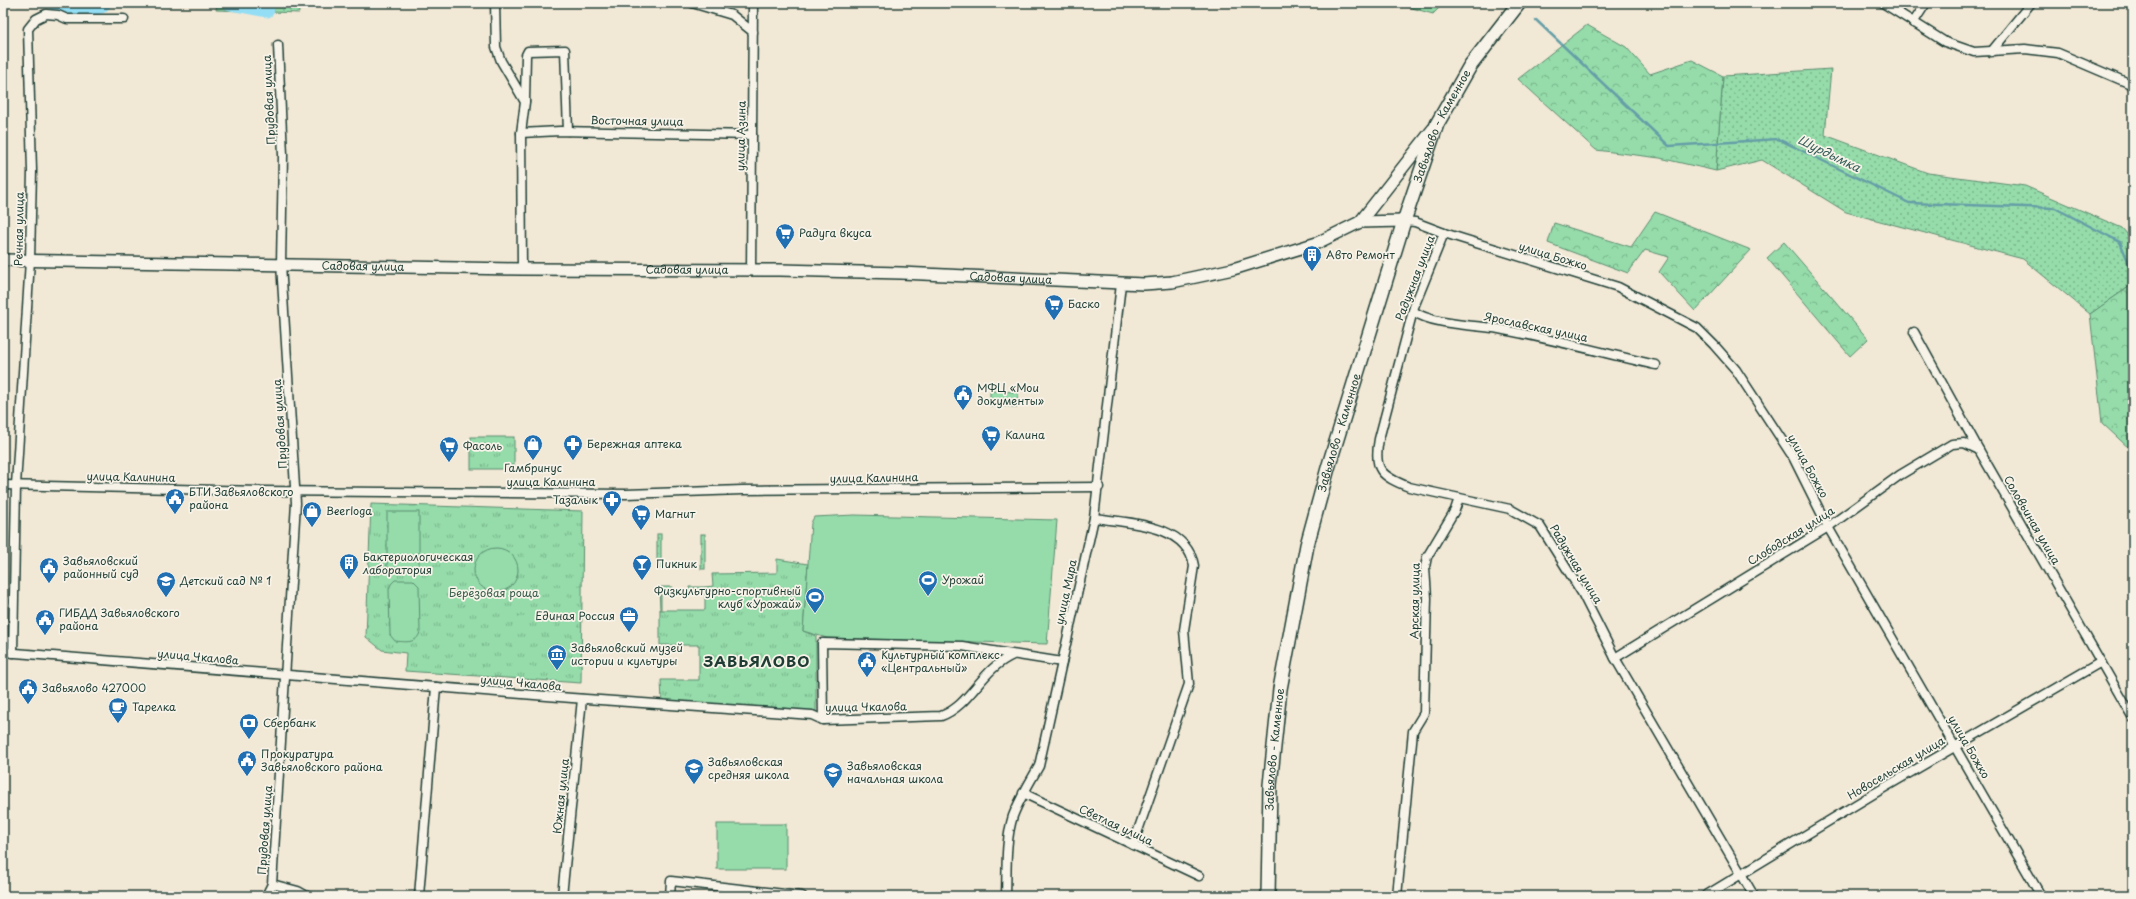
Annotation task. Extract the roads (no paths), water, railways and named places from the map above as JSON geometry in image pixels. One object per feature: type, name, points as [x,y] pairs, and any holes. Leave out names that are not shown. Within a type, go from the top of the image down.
[{"type":"main road","name":"Завьялово - Каменное","points":[[1268,896],[1268,833],[1274,744],[1280,689],[1307,545],[1328,468],[1404,221],[1438,124],[1470,66],[1519,3]]},
{"type":"street","points":[[495,3],[496,47],[501,61],[526,102]]},
{"type":"street","points":[[692,3],[732,15],[753,32]]},
{"type":"street","name":"улица Азина","points":[[751,270],[753,3]]},
{"type":"street","points":[[1883,3],[1945,42],[1974,52],[2025,49],[2058,53],[2133,86]]},
{"type":"street","points":[[1913,23],[1926,3]]},
{"type":"street","points":[[1991,52],[2031,3]]},
{"type":"street","name":"Речная улица","points":[[13,653],[16,485],[30,260],[32,171],[28,29],[36,19],[46,14],[58,15],[67,19],[124,20]]},
{"type":"street","name":"Прудовая улица","points":[[266,896],[272,884],[296,490],[281,264],[283,155],[278,45]]},
{"type":"street","points":[[522,269],[521,133],[526,102],[526,56],[528,52],[566,50],[568,131]]},
{"type":"street","points":[[1360,222],[1438,124]]},
{"type":"street","name":"Восточная улица","points":[[521,133],[568,131],[752,135]]},
{"type":"street","points":[[1360,222],[1404,221]]},
{"type":"street","name":"улица Божко","points":[[1404,221],[1415,222],[1444,233],[1618,287],[1697,328],[1740,376],[1793,457],[1828,527],[1956,746],[2041,896]]},
{"type":"street","name":"Садовая улица","points":[[3,260],[522,269],[751,270],[901,273],[1121,284],[1172,282],[1233,269],[1316,243],[1360,222]]},
{"type":"street","name":"Радужная улица","points":[[1444,233],[1413,311],[1379,439],[1376,455],[1377,465],[1383,474],[1393,481],[1409,487],[1510,509],[1540,526],[1582,593],[1615,658],[1754,896]]},
{"type":"street","name":"улица Мира","points":[[1006,896],[1008,843],[1013,816],[1023,793],[1039,766],[1094,518],[1121,284]]},
{"type":"street","name":"Ярославская улица","points":[[1413,311],[1418,315],[1435,319],[1499,329],[1656,365]]},
{"type":"street","name":"Соловьиная улица","points":[[1914,332],[1979,450],[2133,718]]},
{"type":"street","name":"Слободская улица","points":[[1615,658],[1828,527],[1900,475],[1952,444],[1964,443],[1979,450]]},
{"type":"street","name":"улица Калинина","points":[[3,485],[626,494],[742,490],[1098,487]]},
{"type":"street","name":"Арская улица","points":[[1397,896],[1413,731],[1424,713],[1427,598],[1425,568],[1427,557],[1455,510],[1459,498]]},
{"type":"street","points":[[1094,518],[1138,525],[1174,536],[1187,547],[1192,557],[1194,566],[1184,630],[1189,684],[1133,845]]},
{"type":"street","points":[[822,720],[822,643],[962,646],[1062,662]]},
{"type":"street","name":"улица Чкалова","points":[[3,652],[582,699],[812,715],[822,720],[941,716],[958,708],[988,671],[1001,660],[1013,655]]},
{"type":"street","name":"Новосельская улица","points":[[1705,896],[1956,746],[2101,662]]},
{"type":"street","points":[[419,896],[436,687]]},
{"type":"street","name":"Южная улица","points":[[562,896],[582,699]]},
{"type":"street","name":"Светлая улица","points":[[1023,793],[1199,876]]},
{"type":"street","points":[[670,896],[671,881],[802,896]]},
{"type":"street","points":[[272,884],[298,891],[306,896]]},
{"type":"waterway","points":[[55,3],[64,13],[101,6],[104,3]]},
{"type":"waterway","points":[[230,3],[267,10]]},
{"type":"waterway","name":"Шурдымка","points":[[267,10],[272,3]]},
{"type":"waterway","name":"Шурдымка","points":[[1536,20],[1669,146],[1778,139],[1909,203],[2055,208],[2120,242],[2133,273]]},
{"type":"place","name":"Радуга вкуса","points":[[785,250]]},
{"type":"place","name":"Авто Ремонт","points":[[1312,272]]},
{"type":"place","name":"Баско","points":[[1054,321]]},
{"type":"place","name":"МФЦ «Мои документы»","points":[[963,411]]},
{"type":"place","name":"Калина","points":[[991,452]]},
{"type":"place","name":"Гамбринус","points":[[533,461]]},
{"type":"place","name":"Бережная аптека","points":[[573,461]]},
{"type":"place","name":"Фасоль","points":[[449,463]]},
{"type":"place","name":"БТИ Завьяловского района","points":[[175,515]]},
{"type":"place","name":"Тазалык","points":[[612,517]]},
{"type":"place","name":"Beerloga","points":[[312,528]]},
{"type":"place","name":"Магнит","points":[[641,531]]},
{"type":"place","name":"Бактериологическая лаборатория","points":[[349,580]]},
{"type":"place","name":"Пикник","points":[[642,581]]},
{"type":"place","name":"Завьяловский районный суд","points":[[49,584]]},
{"type":"place","name":"Урожай","points":[[928,597]]},
{"type":"place","name":"Детский сад № 1","points":[[166,598]]},
{"type":"place","name":"Физкультурно-спортивный клуб «Урожай»","points":[[815,614]]},
{"type":"place","name":"Единая Россия","points":[[629,633]]},
{"type":"place","name":"ГИБДД Завьяловского района","points":[[45,636]]},
{"type":"place","name":"Завьяловский музей истории и культуры","points":[[557,671]]},
{"type":"place","name":"Культурный комплекс «Центральный»","points":[[867,678]]},
{"type":"place","name":"Завьялово 427000","points":[[28,705]]},
{"type":"place","name":"Тарелка","points":[[118,724]]},
{"type":"place","name":"Сбербанк","points":[[249,740]]},
{"type":"place","name":"Прокуратура Завьяловского района","points":[[247,777]]},
{"type":"place","name":"Завьяловская средняя школа","points":[[694,785]]},
{"type":"place","name":"Завьяловская начальная школа","points":[[833,789]]},
{"type":"district","name":"ЗАВЬЯЛОВО","points":[[757,662]]},
{"type":"park label","name":"Берёзовая роща","points":[[494,593]]}]
